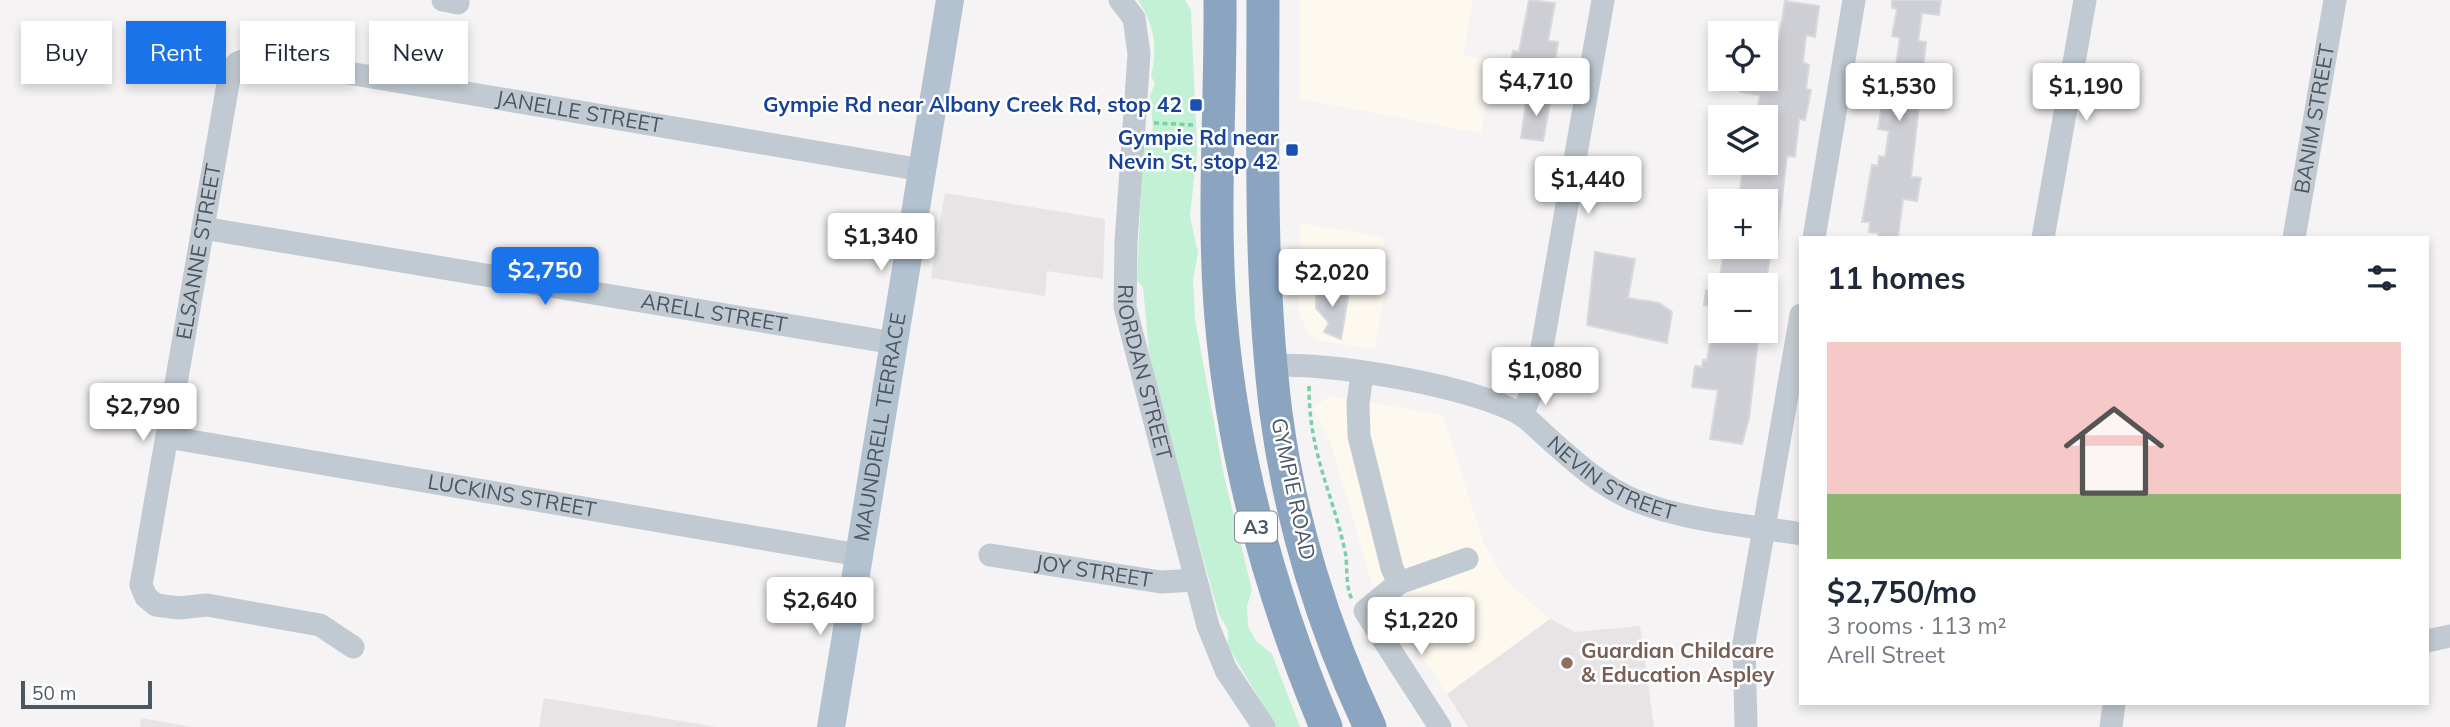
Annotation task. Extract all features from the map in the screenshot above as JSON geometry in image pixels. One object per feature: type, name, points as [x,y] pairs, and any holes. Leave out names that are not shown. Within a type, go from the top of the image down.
[{"type":"highway","name":"GYMPIE ROAD","points":[[1220,0],[1218,242],[1227,375],[1248,494],[1278,601],[1326,727]]},
{"type":"highway","name":"GYMPIE ROAD","points":[[1263,0],[1265,240],[1270,366],[1286,472],[1312,576],[1347,674],[1370,727]]},
{"type":"highway","points":[[1218,242],[1265,240]]},
{"type":"main road","name":"MAUNDRELL TERRACE","points":[[831,727],[950,0]]},
{"type":"street","name":"RIORDAN STREET","points":[[1120,0],[1134,18],[1138,30],[1139,54],[1126,242],[1125,307],[1216,648],[1264,727]]},
{"type":"street","points":[[1522,415],[1536,382],[1603,0]]},
{"type":"street","points":[[1814,236],[1854,0]]},
{"type":"street","points":[[2043,236],[2085,0]]},
{"type":"street","name":"BANIM STREET","points":[[2294,236],[2335,0]]},
{"type":"street","name":"JANELLE STREET","points":[[237,63],[254,57],[922,170]]},
{"type":"street","name":"ELSANNE STREET","points":[[237,63],[229,78],[141,585],[146,597],[156,605],[179,608],[207,605],[320,625],[353,647]]},
{"type":"street","name":"ARELL STREET","points":[[203,228],[894,343]]},
{"type":"street","points":[[1746,727],[1744,643],[1799,327]]},
{"type":"street","name":"NEVIN STREET","points":[[1270,366],[1296,364],[1362,374],[1487,399],[1522,415],[1607,487],[1627,496],[1665,510],[1799,534]]},
{"type":"street","points":[[1362,374],[1358,404],[1359,436],[1392,568],[1399,583]]},
{"type":"street","name":"LUCKINS STREET","points":[[167,437],[859,555]]},
{"type":"street","name":"JOY STREET","points":[[990,555],[1161,582],[1196,580]]},
{"type":"street","points":[[1440,727],[1365,611],[1399,583],[1467,559]]},
{"type":"street","points":[[2429,641],[2450,636]]},
{"type":"street","points":[[2111,727],[2115,705]]},
{"type":"path","points":[[1134,122],[1194,125]]},
{"type":"path","points":[[1309,383],[1308,417],[1313,448],[1345,552],[1349,594],[1365,611]]},
{"type":"shaded area","points":[[1300,0],[1473,0],[1463,55],[1494,61],[1481,133],[1300,99]]},
{"type":"shaded area","points":[[945,193],[1105,219],[1103,279],[1047,271],[1045,296],[931,278]]},
{"type":"shaded area","points":[[1300,223],[1383,237],[1385,292],[1375,349],[1317,340],[1308,333],[1299,312]]},
{"type":"shaded area","points":[[1331,396],[1442,415],[1484,543],[1504,579],[1550,619],[1447,694],[1371,581],[1331,443],[1313,407]]},
{"type":"shaded area","name":"Guardian Childcare & Education Aspley","points":[[1550,619],[1575,632],[1640,626],[1654,727],[1468,727],[1447,694]]},
{"type":"shaded area","points":[[544,698],[716,727],[539,727]]},
{"type":"shaded area","points":[[141,718],[192,727],[140,727]]},
{"type":"green space","points":[[1138,0],[1185,0],[1191,10],[1197,151],[1190,216],[1198,253],[1193,279],[1195,319],[1224,476],[1252,590],[1247,606],[1248,626],[1256,641],[1272,654],[1300,727],[1276,727],[1228,646],[1228,630],[1219,615],[1151,372],[1143,287],[1137,280],[1143,149],[1153,128],[1150,96],[1155,83],[1151,76],[1154,45],[1148,18]]},
{"type":"building","points":[[1529,0],[1555,3],[1548,41],[1558,42],[1553,73],[1510,66],[1513,51],[1519,52]]},
{"type":"building","points":[[1892,0],[1941,0],[1939,15],[1922,13],[1918,41],[1926,42],[1911,177],[1921,178],[1917,201],[1903,199],[1898,236],[1878,236],[1878,233],[1869,232],[1870,222],[1862,222],[1872,165],[1878,166],[1879,156],[1885,157],[1889,131],[1878,129],[1889,64],[1896,65],[1900,38],[1892,36],[1897,9],[1892,8]]},
{"type":"building","points":[[1785,1],[1819,6],[1815,37],[1806,35],[1803,62],[1809,65],[1806,89],[1811,90],[1805,120],[1799,119],[1795,157],[1787,156],[1778,232],[1778,189],[1740,189],[1742,175],[1778,175],[1778,105],[1758,105],[1760,95],[1740,92],[1778,91],[1779,40]]},
{"type":"building","points":[[1527,95],[1551,98],[1543,141],[1521,138]]},
{"type":"building","points":[[1595,252],[1635,259],[1628,298],[1659,303],[1672,312],[1667,343],[1587,325]]},
{"type":"building","points":[[1723,259],[1770,259],[1767,273],[1720,273]]},
{"type":"building","points":[[1316,285],[1349,292],[1341,339],[1324,332],[1329,323],[1316,308]]},
{"type":"building","points":[[1706,290],[1708,290],[1708,306],[1704,305]]},
{"type":"building","points":[[1710,343],[1758,343],[1749,418],[1742,444],[1710,439],[1718,390],[1692,387],[1695,366],[1702,367],[1703,360],[1707,360]]},
{"type":"place","name":"Gympie Rd near Albany Creek Rd, stop 42","points":[[1196,105]]},
{"type":"place","name":"Gympie Rd near Nevin St, stop 42","points":[[1292,150]]},
{"type":"place","name":"Guardian Childcare & Education Aspley","points":[[1567,663]]}]
